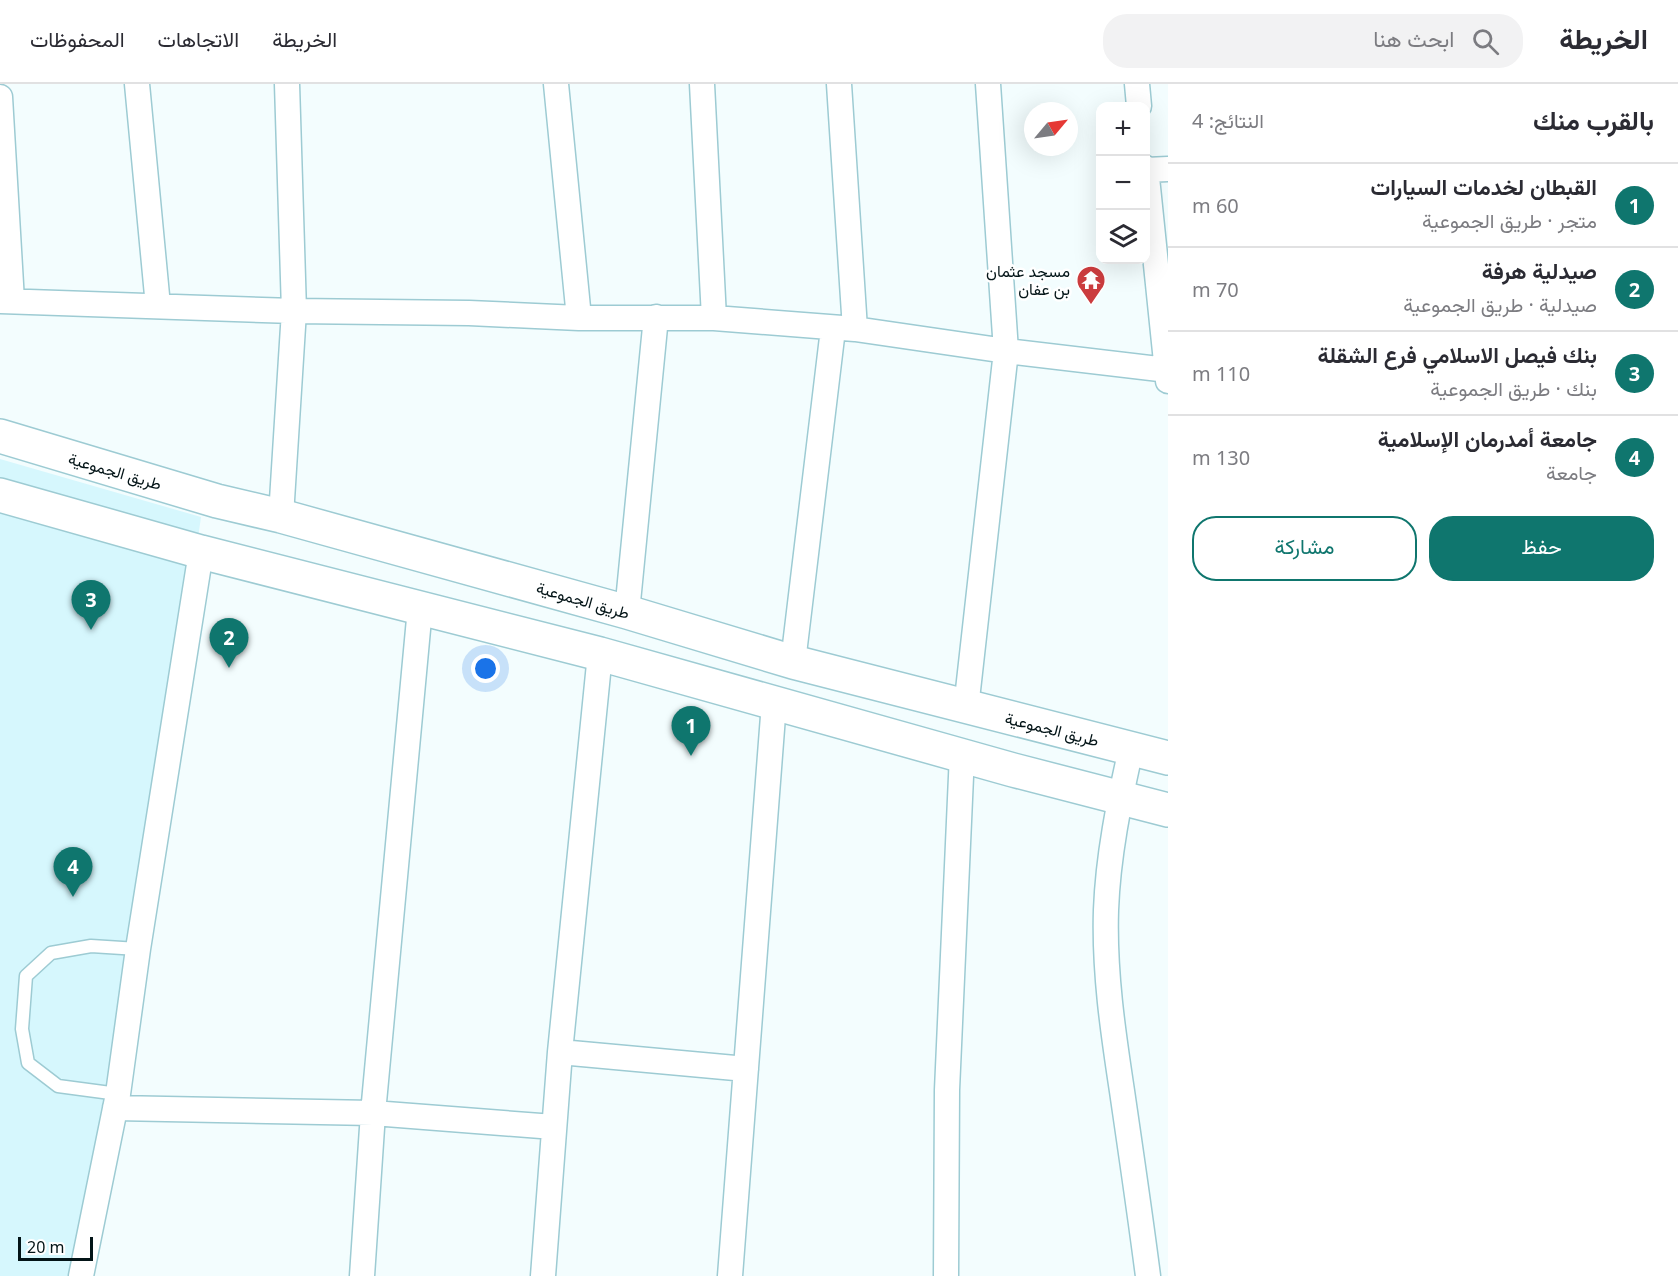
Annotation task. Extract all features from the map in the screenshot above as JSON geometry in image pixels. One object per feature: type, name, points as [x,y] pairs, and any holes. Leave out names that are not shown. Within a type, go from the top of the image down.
[{"type":"main road","name":"طريق الجموعية","points":[[0,436],[217,501],[281,516],[627,612],[793,662],[1168,758]]},
{"type":"main road","points":[[0,495],[201,552],[600,654],[1014,770],[1168,810]]},
{"type":"street","points":[[138,84],[158,306]]},
{"type":"street","points":[[281,516],[294,311],[287,84]]},
{"type":"street","points":[[556,84],[579,318]]},
{"type":"street","points":[[702,84],[714,318]]},
{"type":"street","points":[[793,662],[844,329],[839,84]]},
{"type":"street","points":[[966,708],[1006,351],[988,84]]},
{"type":"street","points":[[1137,84],[1139,102]]},
{"type":"street","points":[[0,97],[6,301],[579,318],[714,318],[844,329],[1167,374],[1150,208]]},
{"type":"street","points":[[1150,169],[1168,169]]},
{"type":"street","points":[[627,612],[657,317]]},
{"type":"street","points":[[81,1276],[117,1101],[138,949],[201,552]]},
{"type":"street","points":[[363,1276],[373,1113],[420,608]]},
{"type":"street","points":[[543,1276],[560,1052],[600,654]]},
{"type":"street","points":[[730,1276],[774,703]]},
{"type":"street","points":[[1131,749],[1120,796],[1109,862],[1106,954],[1113,1031],[1148,1276]]},
{"type":"street","points":[[946,1276],[947,1090],[962,754]]},
{"type":"street","points":[[560,1052],[746,1069]]},
{"type":"street","points":[[117,1101],[373,1113],[554,1127]]},
{"type":"lane","points":[[117,1101],[58,1086],[28,1063],[22,1029],[26,976],[51,953],[91,946],[138,949]]},
{"type":"shaded area","points":[[0,459],[201,517],[92,1276],[0,1276]]},
{"type":"place","name":"مسجد عثمان بن عفان","points":[[1091,306]]},
{"type":"place","name":"بنك فيصل الاسلامي فرع الشقلة","points":[[91,630]]},
{"type":"place","name":"صيدلية هرفة","points":[[229,668]]},
{"type":"place","name":"القبطان لخدمات السيارات","points":[[691,756]]},
{"type":"place","name":"جامعة أمدرمان الإسلامية","points":[[73,897]]}]
